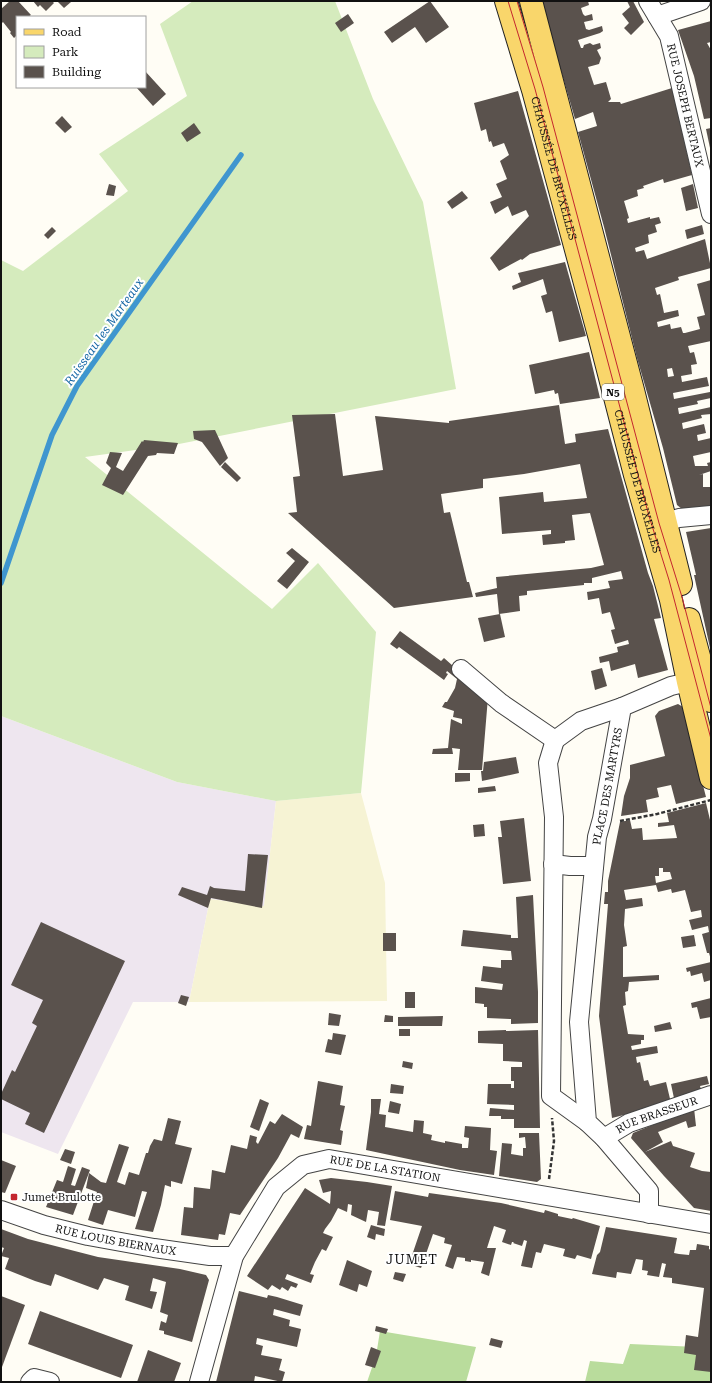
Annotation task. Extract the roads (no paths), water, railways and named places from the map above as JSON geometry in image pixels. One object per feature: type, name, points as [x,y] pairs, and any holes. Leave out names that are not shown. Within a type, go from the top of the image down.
[{"type":"main road","name":"CHAUSSÉE DE BRUXELLES","points":[[506,1],[533,90],[635,475],[669,594],[711,778]]},
{"type":"main road","name":"CHAUSSÉE DE BRUXELLES","points":[[531,1],[631,382],[711,701]]},
{"type":"street","points":[[652,8],[701,1]]},
{"type":"street","name":"RUE JOSEPH BERTAUX","points":[[652,8],[669,36],[707,177],[711,214]]},
{"type":"street","points":[[666,522],[679,518],[711,515]]},
{"type":"street","points":[[461,669],[501,703],[555,740],[548,763],[554,818],[551,1096],[588,1122],[604,1138],[649,1191],[649,1214]]},
{"type":"street","name":"PLACE DES MARTYRS","points":[[555,740],[581,721],[622,707],[672,686],[688,682]]},
{"type":"street","name":"PLACE DES MARTYRS","points":[[588,1122],[579,1022],[597,837],[602,819],[622,707]]},
{"type":"street","points":[[553,864],[594,866]]},
{"type":"street","points":[[551,992],[582,993]]},
{"type":"street","name":"RUE BRASSEUR","points":[[604,1138],[628,1123],[711,1095]]},
{"type":"street","name":"RUE DE LA STATION","points":[[200,1382],[234,1256],[276,1187],[303,1164],[329,1159],[711,1224]]},
{"type":"street","name":"RUE LOUIS BIERNAUX","points":[[1,1210],[44,1225],[88,1236],[210,1256],[234,1256]]},
{"type":"street","points":[[30,1382],[34,1378],[50,1382]]},
{"type":"waterway","name":"Ruisseau les Marteaux","points":[[1,583],[52,435],[77,386],[241,155]]},
{"type":"tram line","points":[[508,1],[535,89],[649,516],[669,580],[711,739]]},
{"type":"tram line","points":[[517,1],[543,87],[659,523],[682,597],[711,708]]},
{"type":"place","name":"Jumet Brulotte","points":[[14,1197]]},
{"type":"district","name":"JUMET","points":[[412,1259]]}]
